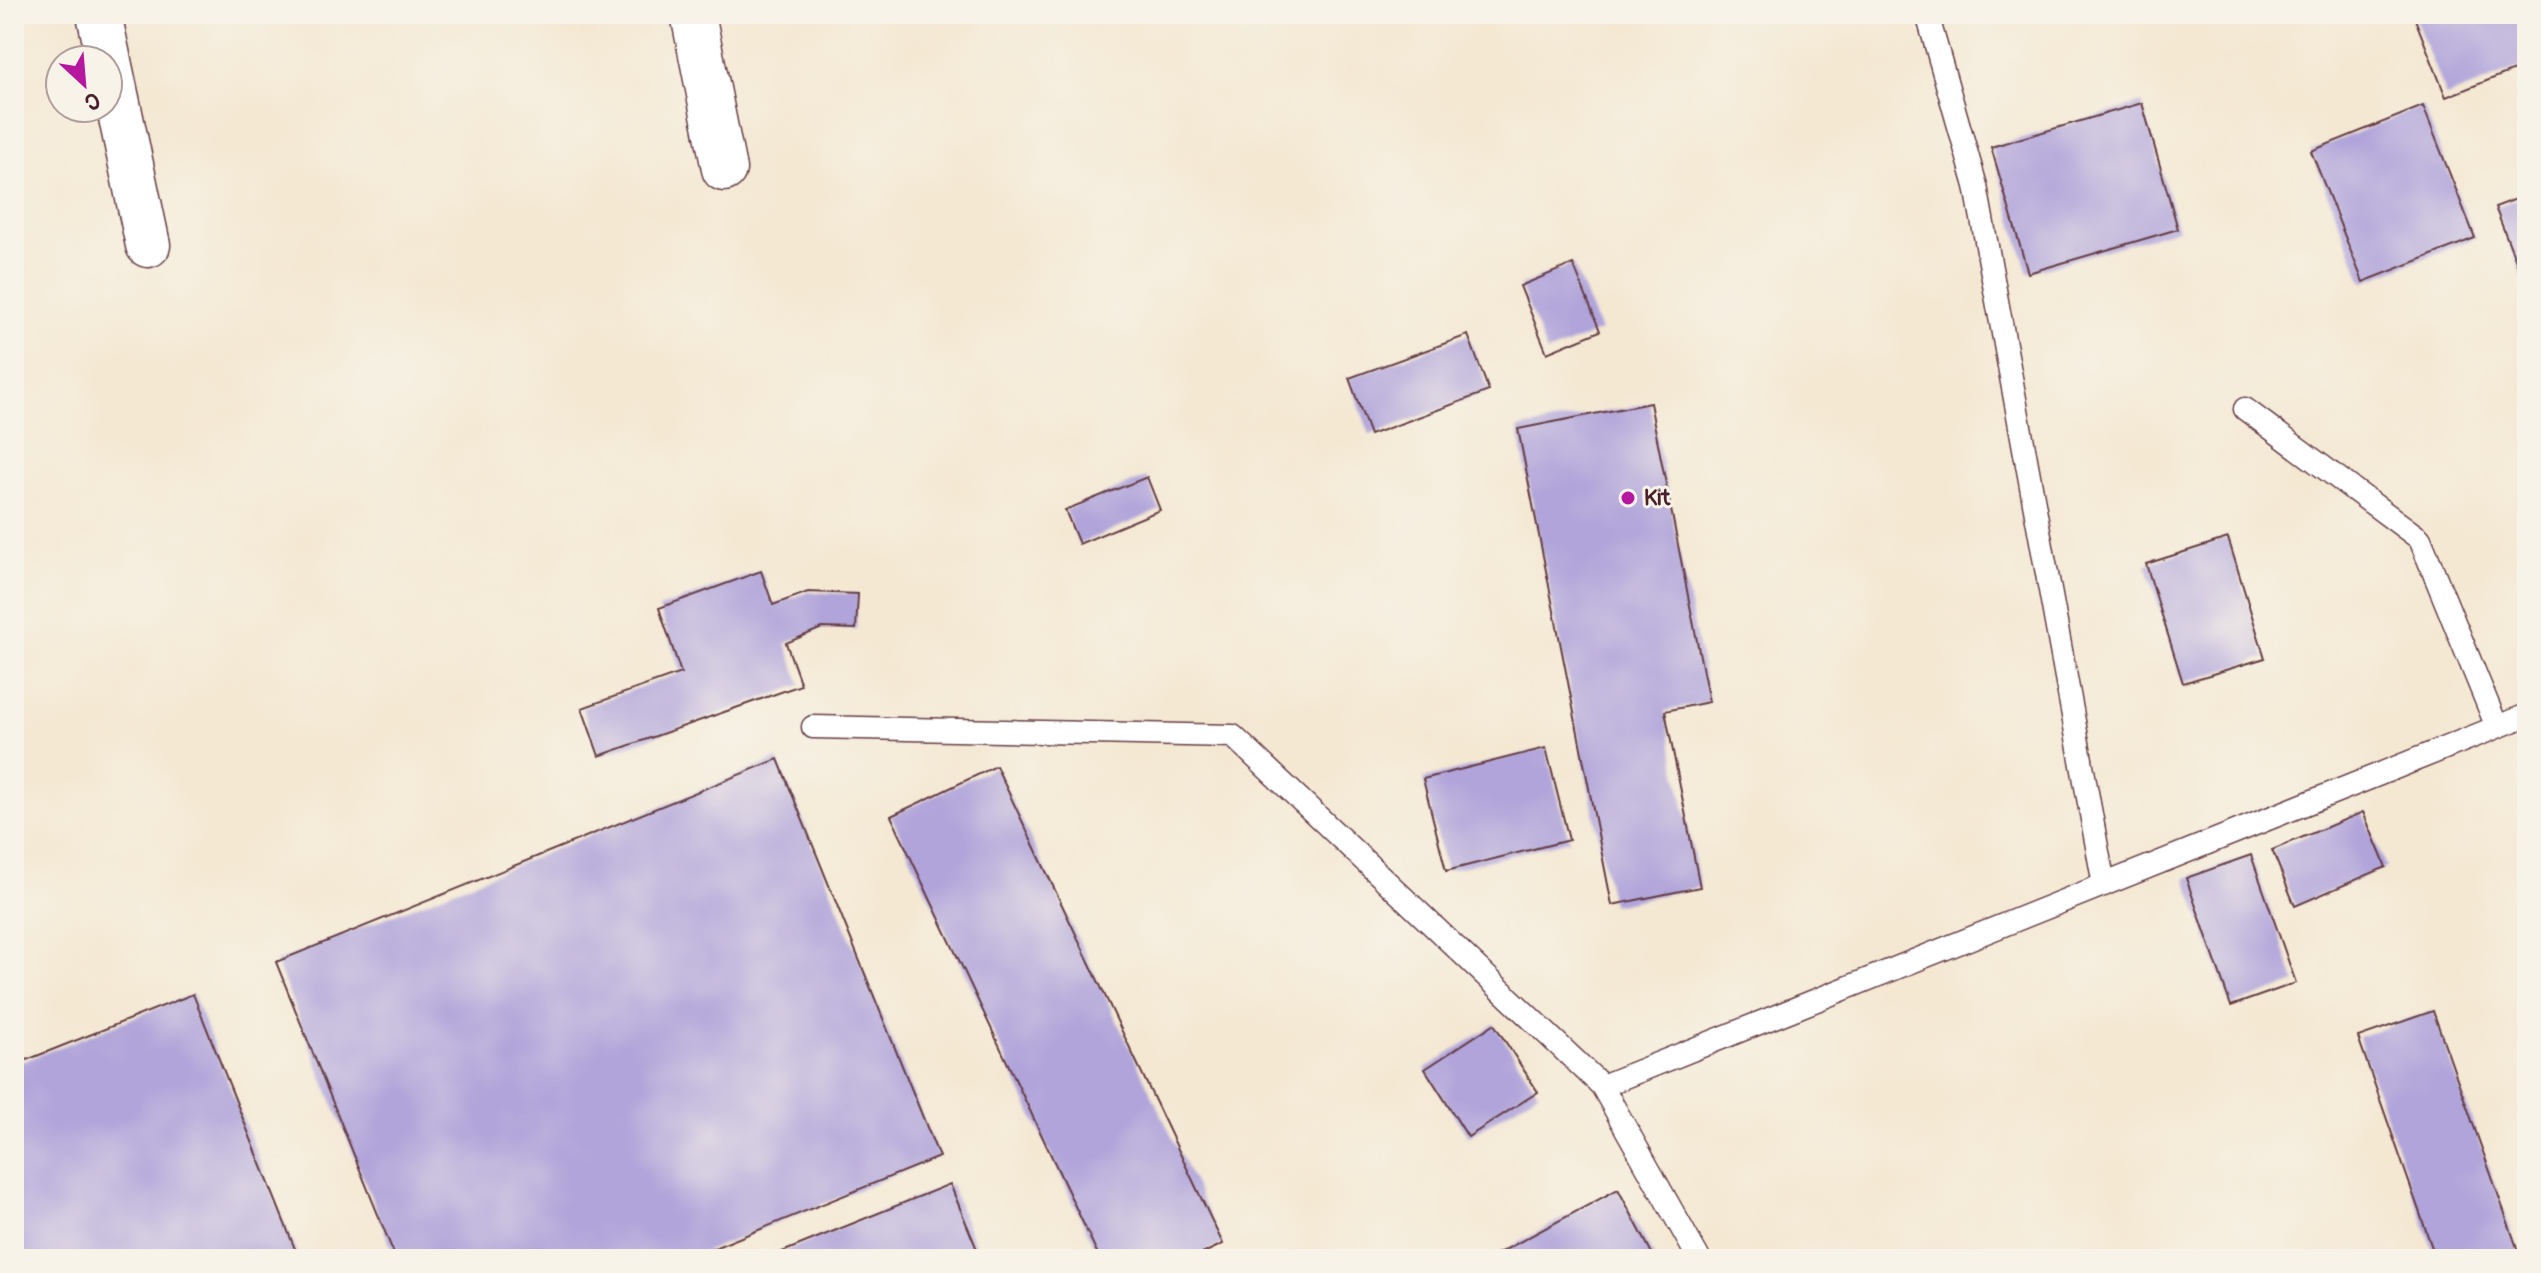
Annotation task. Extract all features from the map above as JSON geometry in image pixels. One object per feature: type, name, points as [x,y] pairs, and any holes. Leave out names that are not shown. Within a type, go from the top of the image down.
[{"type":"street","points":[[99,14],[148,245]]},
{"type":"street","points":[[693,14],[724,169]]},
{"type":"lane","points":[[1927,14],[1976,186],[2104,885]]},
{"type":"lane","points":[[2245,409],[2420,539],[2497,727]]},
{"type":"lane","points":[[1602,1086],[2527,715]]},
{"type":"lane","points":[[813,727],[1233,736],[1602,1086],[1699,1259]]},
{"type":"building","points":[[2413,14],[2517,14],[2527,38],[2527,65],[2446,97]]},
{"type":"building","points":[[2142,103],[2178,229],[2028,273],[1991,147]]},
{"type":"building","points":[[2423,106],[2475,238],[2363,282],[2311,151]]},
{"type":"building","points":[[2527,195],[2527,281],[2524,282],[2495,207]]},
{"type":"building","points":[[1573,264],[1600,331],[1547,353],[1520,286]]},
{"type":"building","points":[[1468,335],[1489,391],[1370,435],[1349,378]]},
{"type":"building","points":[[1650,403],[1709,702],[1665,711],[1700,887],[1612,905],[1518,429]]},
{"type":"building","points":[[1147,477],[1160,510],[1079,544],[1065,510]]},
{"type":"building","points":[[2228,538],[2265,658],[2183,683],[2146,564]]},
{"type":"building","points":[[761,571],[773,605],[808,592],[858,594],[856,629],[822,628],[786,643],[801,685],[599,756],[582,708],[681,673],[659,608]]},
{"type":"building","points":[[1546,748],[1569,840],[1446,871],[1423,779]]},
{"type":"building","points":[[778,759],[939,1157],[687,1259],[396,1259],[276,962]]},
{"type":"building","points":[[996,766],[1223,1244],[1191,1259],[1100,1259],[891,816]]},
{"type":"building","points":[[2363,812],[2386,867],[2295,906],[2272,850]]},
{"type":"building","points":[[2251,855],[2296,983],[2231,1006],[2186,878]]},
{"type":"building","points":[[193,994],[299,1259],[14,1259],[14,1065]]},
{"type":"building","points":[[2433,1011],[2521,1259],[2436,1259],[2358,1037]]},
{"type":"building","points":[[1494,1024],[1538,1092],[1468,1137],[1425,1069]]},
{"type":"building","points":[[950,1184],[981,1259],[765,1259]]},
{"type":"building","points":[[1618,1189],[1655,1259],[1488,1259]]},
{"type":"place","name":"Kit","points":[[1628,498]]}]
